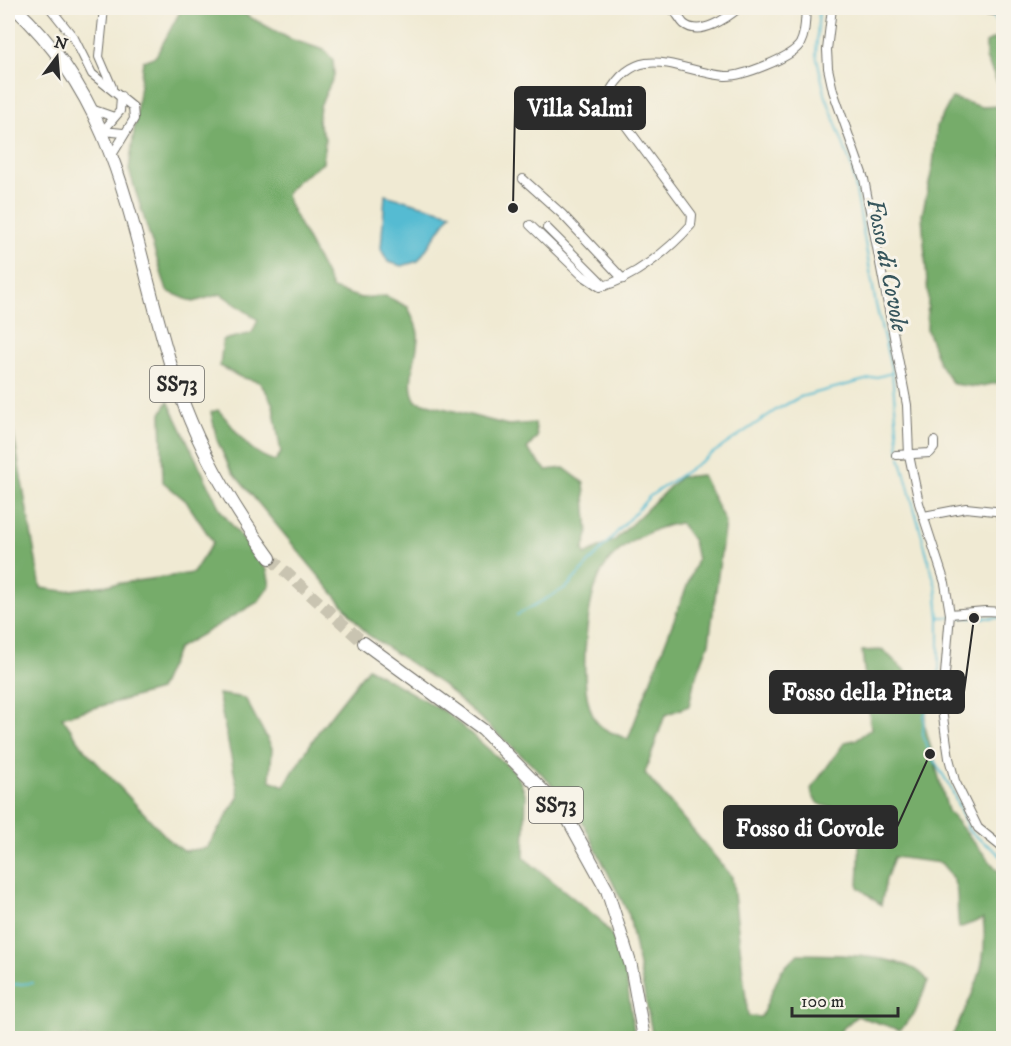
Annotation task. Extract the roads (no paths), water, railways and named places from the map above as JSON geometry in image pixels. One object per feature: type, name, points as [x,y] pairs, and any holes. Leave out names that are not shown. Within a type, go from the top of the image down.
[{"type":"main road","name":"SS73","points":[[15,8],[38,29],[69,67],[94,110],[112,155],[179,391],[205,456],[237,512],[270,558]]},
{"type":"main road","name":"SS73","points":[[363,643],[483,729],[564,812],[607,890],[631,966],[644,1038]]},
{"type":"street","points":[[50,8],[74,38],[93,74],[128,101],[134,112],[134,119],[123,133],[112,155]]},
{"type":"street","points":[[104,8],[99,57],[112,89]]},
{"type":"street","points":[[669,8],[677,12],[683,23],[697,30],[706,28],[739,8]]},
{"type":"street","points":[[530,225],[582,275],[600,287],[623,279],[682,235],[691,225],[692,215],[612,107],[609,93],[622,75],[653,60],[725,76],[750,71],[777,60],[799,46],[803,36],[806,8]]},
{"type":"street","points":[[832,8],[827,50],[828,68],[833,91],[864,179],[907,405],[903,454],[945,583],[950,614],[942,710],[949,758],[955,781],[978,828],[1004,849]]},
{"type":"street","points":[[971,8],[994,11],[1004,9]]},
{"type":"street","points":[[103,131],[122,105],[121,96]]},
{"type":"street","points":[[94,110],[114,117]]},
{"type":"street","points":[[103,131],[123,133]]},
{"type":"street","points":[[523,179],[562,214],[623,279]]},
{"type":"street","points":[[547,228],[605,286]]},
{"type":"street","points":[[903,454],[930,453],[934,448],[934,441]]},
{"type":"street","points":[[924,516],[966,508],[1001,512],[1004,524]]},
{"type":"street","points":[[950,614],[1004,612]]},
{"type":"water","points":[[385,195],[451,213],[418,261],[402,266],[388,262],[381,249]]},
{"type":"waterway","name":"Fosso di Covole","points":[[819,8],[816,54],[825,94],[852,168],[876,305],[892,372],[899,452]]},
{"type":"waterway","points":[[991,14],[1004,30]]},
{"type":"waterway","points":[[517,615],[567,587],[650,496],[776,410],[800,397],[892,373]]},
{"type":"waterway","name":"Fosso di Covole","points":[[900,457],[936,587],[939,617],[939,675],[934,694],[924,716],[923,735],[930,754],[951,788],[969,831],[1004,860]]},
{"type":"waterway","points":[[939,617],[1004,618]]},
{"type":"waterway","points":[[8,985],[32,983]]},
{"type":"tunnel","points":[[270,558],[364,643]]},
{"type":"place","name":"Villa Salmi","points":[[513,208]]},
{"type":"place","name":"Fosso della Pineta","points":[[974,618]]},
{"type":"place","name":"Fosso di Covole","points":[[930,754]]}]
